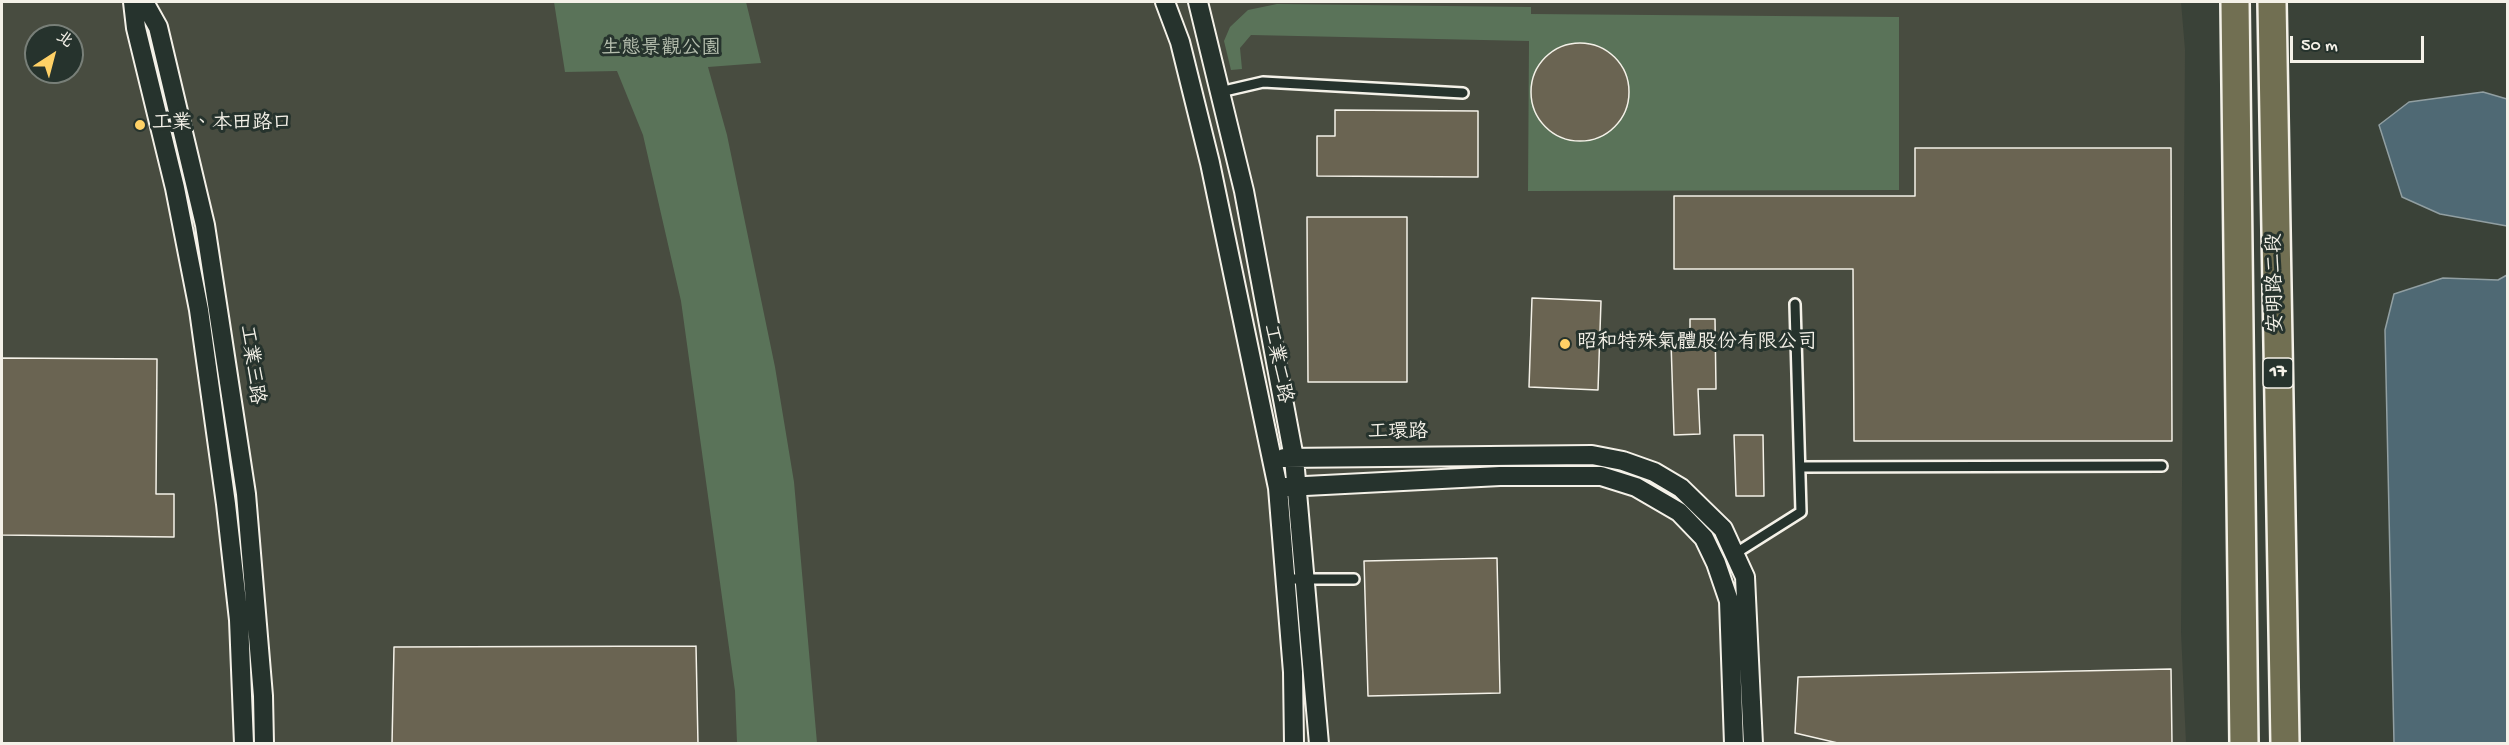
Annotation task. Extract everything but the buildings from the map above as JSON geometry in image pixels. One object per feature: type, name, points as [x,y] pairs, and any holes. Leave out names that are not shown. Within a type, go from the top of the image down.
[{"type":"main road","name":"安明路二段","points":[[2235,2],[2244,744]]},
{"type":"main road","name":"安明路二段","points":[[2272,2],[2285,744]]},
{"type":"street","name":"工業三路","points":[[133,2],[136,28],[195,290],[264,744]]},
{"type":"street","name":"工業三路","points":[[144,2],[158,27],[205,225],[246,494],[248,633],[244,744]]},
{"type":"street","name":"工業二路","points":[[1165,2],[1180,42],[1237,282],[1278,488],[1293,672],[1294,744]]},
{"type":"street","name":"工業二路","points":[[1198,2],[1244,191],[1294,458],[1319,744]]},
{"type":"street","points":[[183,229],[205,225]]},
{"type":"street","points":[[1237,282],[1260,279]]},
{"type":"street","points":[[195,290],[215,286]]},
{"type":"street","points":[[1525,455],[1525,476]]},
{"type":"street","name":"工環路","points":[[1272,458],[1592,455],[1623,461],[1654,472],[1681,488],[1723,529],[1736,553],[1745,577],[1749,605],[1753,744]]},
{"type":"street","points":[[1278,488],[1525,476],[1601,476],[1636,487],[1679,512],[1704,538],[1716,563],[1729,601],[1734,744]]},
{"type":"street","points":[[1716,563],[1736,553]]},
{"type":"lane","points":[[1220,92],[1263,82],[1463,93]]},
{"type":"lane","points":[[1736,553],[1801,512],[1795,304]]},
{"type":"lane","points":[[1800,467],[2162,466]]},
{"type":"lane","points":[[1286,579],[1354,579]]},
{"type":"shaded area","points":[[2,2],[2181,2],[2185,50],[2181,632],[2186,743],[2,743]]},
{"type":"green space","name":"生態景觀公園","points":[[554,2],[746,2],[761,63],[708,67],[727,135],[775,367],[794,482],[817,743],[737,743],[735,691],[681,301],[643,135],[617,71],[565,72]]},
{"type":"green space","points":[[1277,4],[1531,7],[1531,14],[1899,17],[1899,190],[1528,191],[1529,41],[1251,35],[1240,48],[1242,69],[1231,70],[1224,41],[1230,27],[1248,10]]},
{"type":"water","points":[[2483,92],[2507,99],[2507,226],[2440,214],[2402,197],[2379,125],[2409,102]]},
{"type":"water","points":[[2507,275],[2507,743],[2394,743],[2385,330],[2394,294],[2443,278],[2498,280]]},
{"type":"place","name":"工業、本田路口","points":[[140,125]]},
{"type":"place","name":"昭和特殊氣體股份有限公司","points":[[1565,344]]}]
